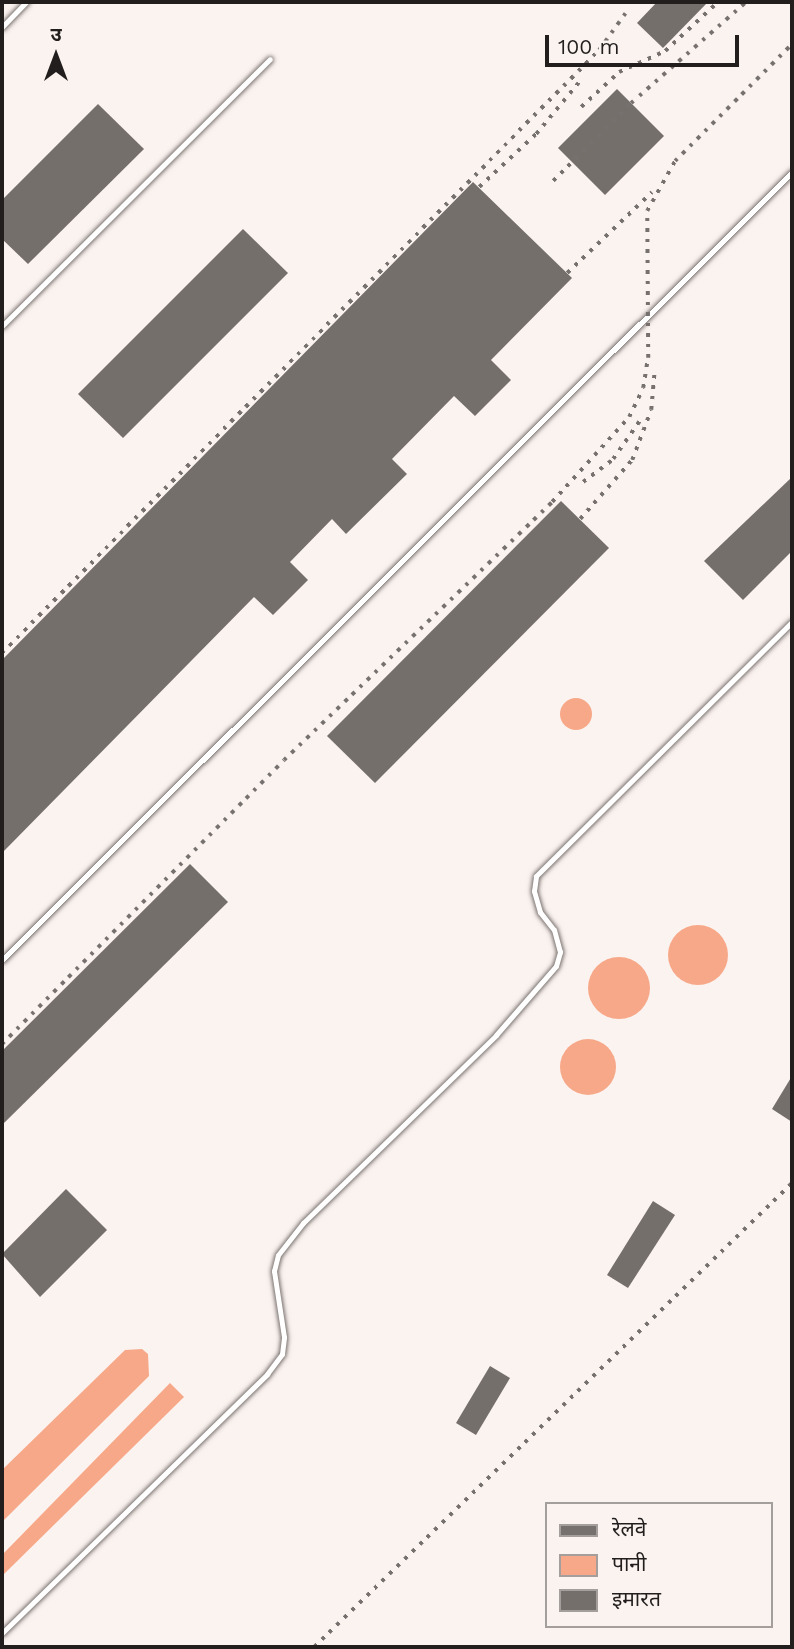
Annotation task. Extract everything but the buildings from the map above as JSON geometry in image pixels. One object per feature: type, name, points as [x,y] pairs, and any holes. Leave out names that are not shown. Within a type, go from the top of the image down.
[{"type":"lane","points":[[2,27],[26,2]]},
{"type":"lane","points":[[2,326],[270,59]]},
{"type":"lane","points":[[2,960],[792,172]]},
{"type":"lane","points":[[2,1633],[267,1374],[282,1354],[284,1337],[274,1271],[278,1255],[303,1223],[496,1035],[556,966],[560,952],[554,930],[540,912],[534,891],[536,876],[792,622]]},
{"type":"water","points":[[576,698],[587,703],[592,714],[587,725],[576,730],[565,725],[560,714],[565,703]]},
{"type":"water","points":[[698,925],[719,934],[728,955],[719,976],[698,985],[677,976],[668,955],[677,934]]},
{"type":"water","points":[[619,957],[641,966],[650,988],[641,1010],[619,1019],[597,1010],[588,988],[597,966]]},
{"type":"water","points":[[582,1039],[594,1039],[604,1043],[612,1051],[616,1067],[612,1083],[604,1091],[594,1095],[582,1095],[572,1091],[564,1083],[560,1073],[560,1061],[564,1051],[572,1043]]},
{"type":"water","points":[[142,1349],[148,1354],[149,1376],[2,1522],[2,1470],[125,1350]]},
{"type":"water","points":[[170,1383],[184,1397],[2,1576],[2,1555]]},
{"type":"railway","points":[[581,107],[619,72],[665,51],[718,2]]},
{"type":"railway","points":[[553,181],[631,103],[746,2]]},
{"type":"railway","points":[[2,653],[599,50],[627,11]]},
{"type":"railway","points":[[2,1044],[284,760],[552,502],[629,417],[643,388],[648,358],[647,211],[675,161],[792,44]]},
{"type":"railway","points":[[479,187],[536,134],[580,81]]},
{"type":"railway","points":[[567,273],[652,192]]},
{"type":"railway","points":[[580,519],[632,460],[651,410],[654,375]]},
{"type":"railway","points":[[583,482],[613,459],[641,419]]},
{"type":"railway","points":[[314,1647],[792,1183]]}]
